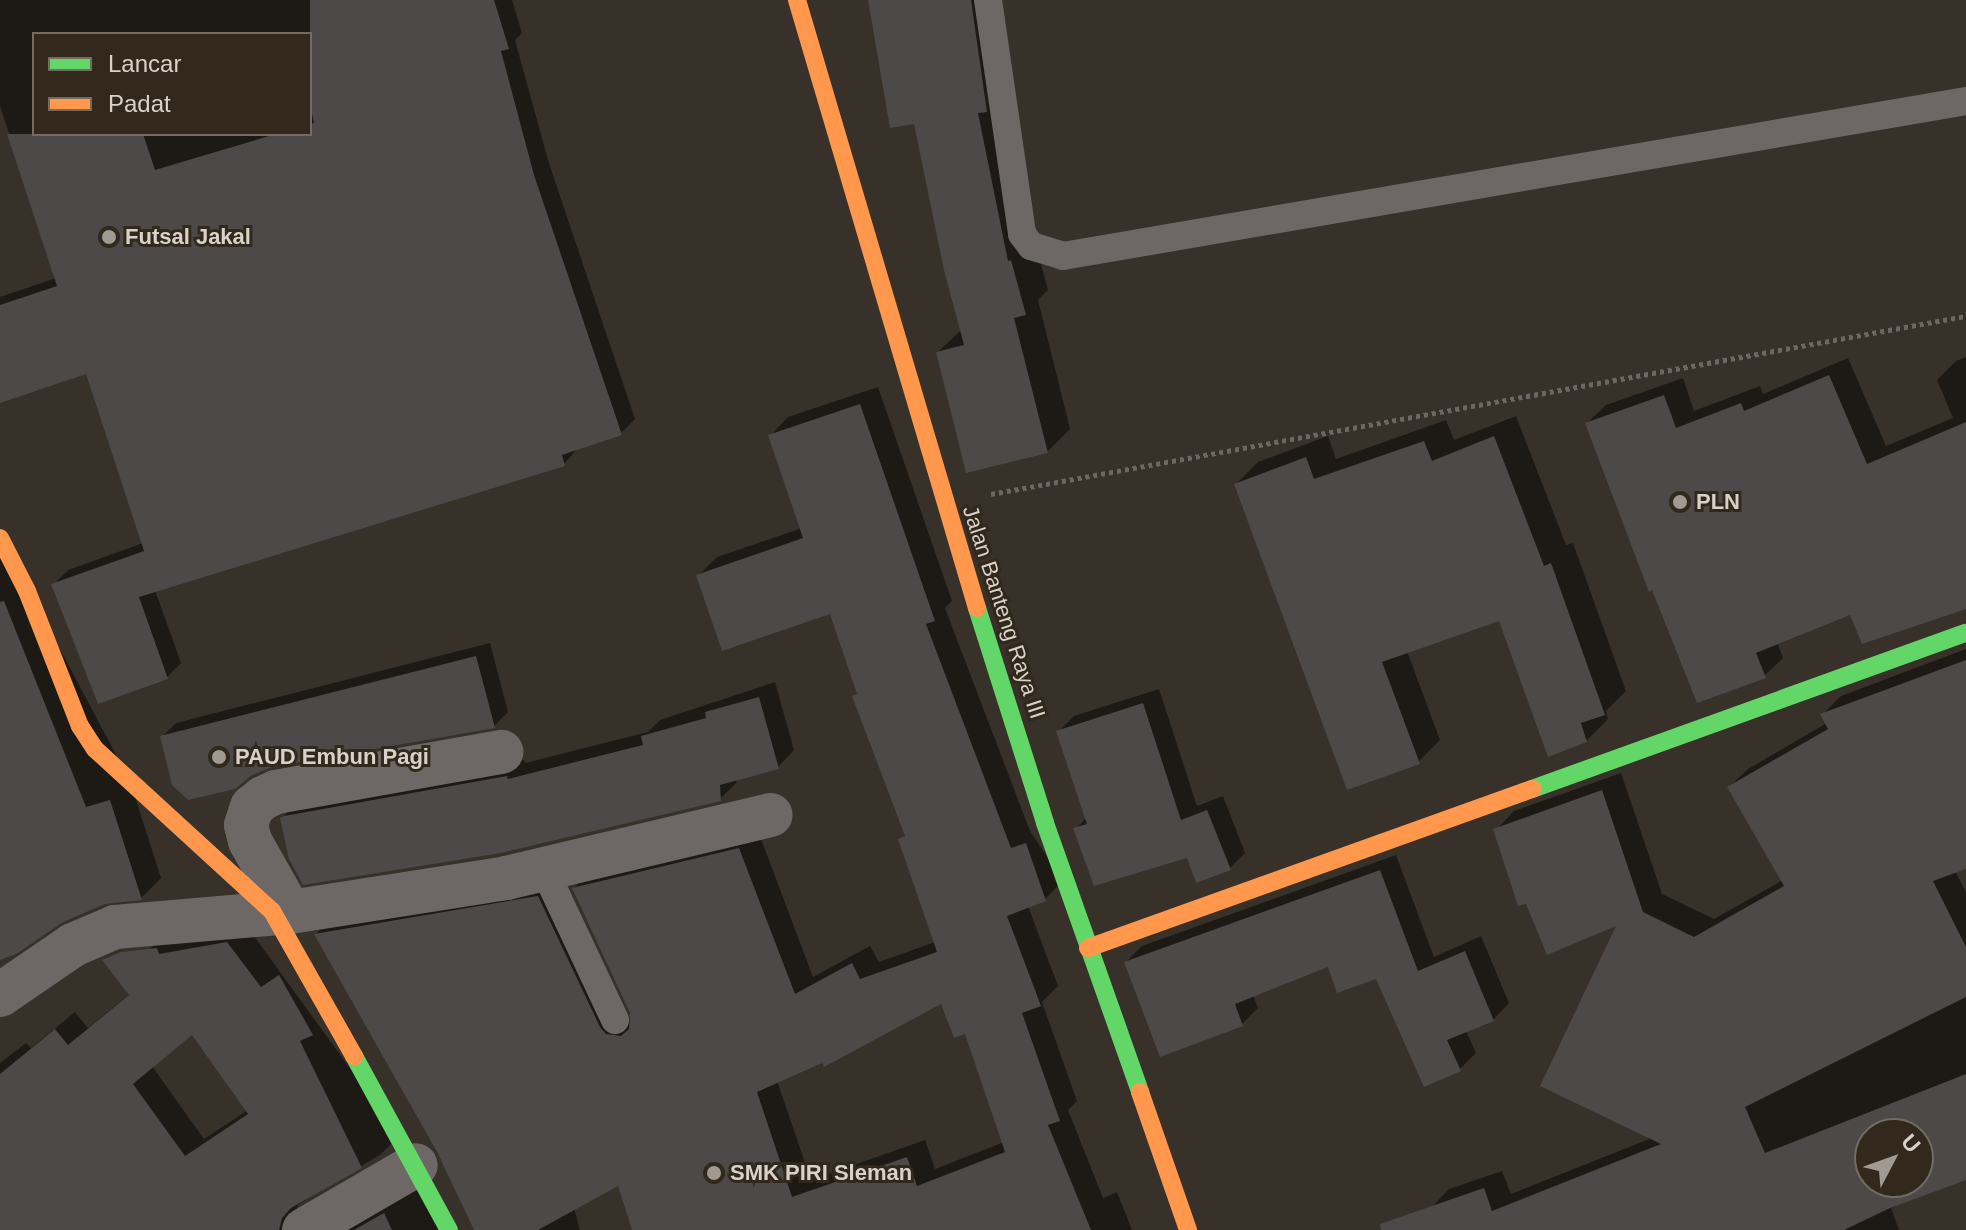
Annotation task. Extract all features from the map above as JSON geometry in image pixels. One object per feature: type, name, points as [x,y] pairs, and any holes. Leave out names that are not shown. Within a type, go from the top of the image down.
[{"type":"street","name":"Jalan Banteng Raya III","points":[[797,0],[944,502],[1088,948],[1188,1230]]},
{"type":"street","points":[[0,538],[27,591],[80,726],[95,749],[281,912]]},
{"type":"street","points":[[1088,948],[1966,633]]},
{"type":"street","points":[[449,1230],[281,912],[246,825],[252,807],[276,792],[501,752]]},
{"type":"street","points":[[0,995],[73,945],[115,927],[281,912],[544,869],[771,815]]},
{"type":"street","points":[[304,1230],[416,1165]]},
{"type":"lane","points":[[988,0],[1022,234],[1031,246],[1063,256],[1966,101]]},
{"type":"lane","points":[[544,869],[615,1020]]},
{"type":"path","points":[[944,502],[1966,316]]},
{"type":"building","points":[[310,0],[494,0],[509,49],[501,51],[534,175],[622,435],[562,455],[565,466],[139,597],[168,679],[98,704],[51,584],[144,551],[86,374],[0,403],[0,305],[57,286],[7,134],[144,136],[155,170],[269,136],[312,136]]},
{"type":"building","points":[[868,0],[971,0],[987,112],[978,113],[1008,261],[1011,260],[1026,315],[1014,318],[1048,453],[966,473],[936,352],[964,345],[944,270],[914,124],[890,128]]},
{"type":"building","points":[[1829,375],[1867,464],[1966,422],[1966,609],[1862,644],[1850,615],[1756,653],[1766,678],[1697,703],[1652,590],[1649,592],[1585,423],[1664,395],[1676,428],[1741,403],[1744,411]]},
{"type":"building","points":[[860,404],[935,621],[926,624],[1011,848],[1026,843],[1046,901],[1007,916],[1041,1006],[1022,1013],[1060,1121],[1048,1125],[1091,1230],[632,1230],[618,1186],[538,1230],[474,1230],[438,1154],[314,934],[538,896],[600,1027],[606,1034],[621,1036],[629,1029],[630,1013],[572,888],[739,848],[795,994],[852,963],[860,979],[937,952],[898,839],[905,836],[852,696],[857,694],[830,614],[722,651],[696,575],[803,538],[768,435]],"holes":[[[941,1004],[954,1038],[965,1034],[1005,1152],[917,1186],[907,1157],[792,1197],[757,1092],[822,1063],[824,1067]]]},
{"type":"building","points":[[1494,436],[1544,566],[1551,563],[1605,715],[1581,723],[1587,742],[1548,757],[1499,621],[1382,662],[1420,764],[1347,790],[1234,484],[1306,457],[1314,479],[1424,441],[1432,461]]},
{"type":"building","points":[[4,601],[86,807],[110,800],[142,900],[105,904],[63,922],[16,954],[0,960],[0,602]]},
{"type":"building","points":[[476,656],[495,728],[272,767],[252,775],[235,789],[188,800],[172,785],[160,736]]},
{"type":"building","points":[[1966,660],[1966,869],[1933,881],[1966,947],[1966,997],[1745,1107],[1765,1153],[1854,1118],[1854,1198],[1917,1198],[1844,1230],[1381,1230],[1380,1224],[1484,1188],[1492,1211],[1661,1144],[1540,1086],[1616,926],[1547,955],[1526,904],[1518,906],[1493,829],[1602,790],[1643,912],[1694,937],[1784,886],[1727,787],[1828,729],[1820,714]]},
{"type":"building","points":[[759,697],[779,769],[720,785],[721,801],[501,853],[303,885],[289,859],[280,818],[284,816],[507,776],[508,779],[643,745],[641,736],[706,718],[705,712]]},
{"type":"building","points":[[1143,703],[1181,820],[1207,810],[1231,870],[1196,883],[1187,858],[1094,886],[1073,828],[1087,824],[1056,731]]},
{"type":"building","points":[[1380,870],[1418,971],[1465,951],[1494,1021],[1447,1040],[1461,1071],[1424,1087],[1376,979],[1337,993],[1328,967],[1235,1004],[1243,1026],[1160,1057],[1124,962]]},
{"type":"building","points":[[227,942],[261,987],[279,975],[313,1035],[300,1041],[362,1168],[291,1208],[282,1218],[279,1230],[0,1230],[0,1074],[55,1029],[68,1045],[129,995],[102,960],[121,952],[157,948],[159,954]],"holes":[[[192,1035],[248,1114],[185,1156],[133,1084]]]},
{"type":"building","points":[[1966,1074],[1966,1180],[1934,1192],[1934,1118],[1854,1118]]},
{"type":"building","points":[[384,1213],[392,1230],[354,1230]]},
{"type":"traffic: fast","points":[[977,608],[1045,823],[1140,1092]]},
{"type":"traffic: fast","points":[[1532,789],[1966,633]]},
{"type":"traffic: fast","points":[[354,1056],[449,1230]]},
{"type":"traffic: slow","points":[[797,0],[977,608]]},
{"type":"traffic: slow","points":[[0,538],[27,591],[80,726],[95,749],[272,911],[354,1056]]},
{"type":"traffic: slow","points":[[1088,948],[1532,789]]},
{"type":"traffic: slow","points":[[1140,1092],[1188,1230]]},
{"type":"place","name":"Futsal Jakal","points":[[109,237]]},
{"type":"place","name":"PLN","points":[[1680,502]]},
{"type":"place","name":"PAUD Embun Pagi","points":[[219,757]]},
{"type":"place","name":"SMK PIRI Sleman","points":[[714,1173]]}]
